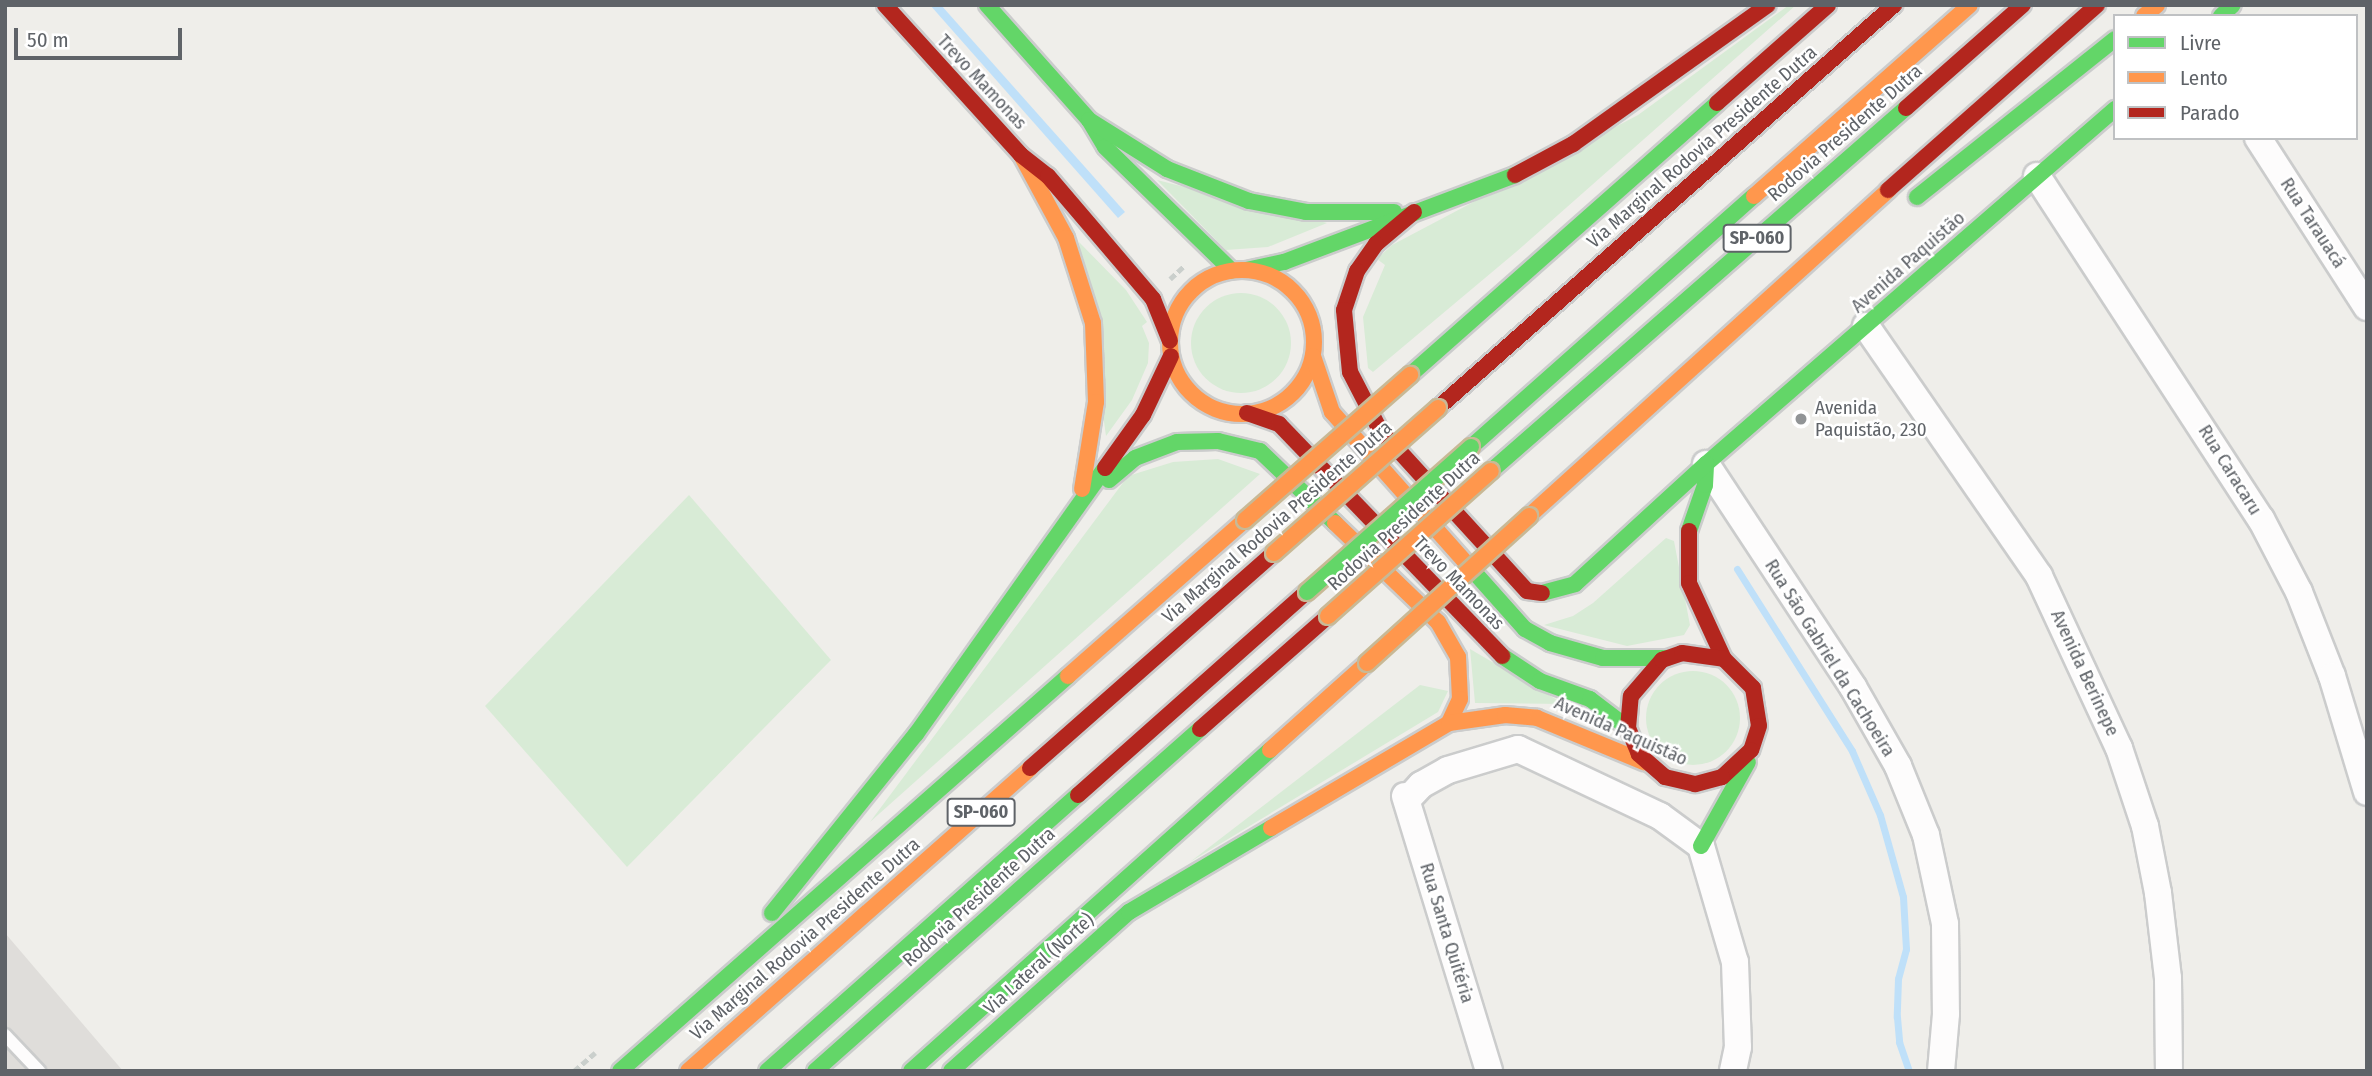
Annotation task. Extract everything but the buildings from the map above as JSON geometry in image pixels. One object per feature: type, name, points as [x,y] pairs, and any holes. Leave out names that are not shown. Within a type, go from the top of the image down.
[{"type":"main road","name":"Trevo Mamonas","points":[[885,5],[1021,155],[1048,176],[1153,299],[1171,349],[1194,395],[1220,410],[1247,413],[1279,424],[1509,663],[1540,681],[1590,699],[1628,728],[1644,762]]},
{"type":"main road","points":[[987,5],[1088,120],[1105,147],[1159,204],[1239,270]]},
{"type":"main road","points":[[703,998],[916,734],[1076,511],[1149,405],[1171,349],[1184,300],[1205,280],[1239,270],[1284,262],[1514,175],[1573,144],[1768,5]]},
{"type":"main road","points":[[620,1071],[1828,5]]},
{"type":"main road","name":"Via Marginal Rodovia Presidente Dutra","points":[[688,1071],[1894,5]]},
{"type":"main road","name":"Rodovia Presidente Dutra","points":[[767,1071],[1970,5]]},
{"type":"main road","name":"Rodovia Presidente Dutra","points":[[815,1071],[1491,471],[2023,5]]},
{"type":"main road","name":"SP-060","points":[[911,1071],[1367,663],[1780,286],[2097,5]]},
{"type":"main road","points":[[1902,208],[2113,41]]},
{"type":"main road","name":"Avenida Paquistão","points":[[1414,212],[1376,244],[1357,271],[1344,310],[1350,372],[1380,430],[1527,591],[1534,595],[1575,584],[1706,464],[2113,111]]},
{"type":"main road","points":[[1088,120],[1167,169],[1249,201],[1306,212],[1414,212]]},
{"type":"main road","points":[[1021,155],[1066,238],[1093,323],[1098,362],[1094,428],[1076,511]]},
{"type":"main road","points":[[1780,286],[1869,231]]},
{"type":"main road","name":"Trevo Mamonas","points":[[1239,270],[1274,278],[1302,302],[1311,318],[1313,356],[1332,412],[1525,629],[1550,643],[1603,658],[1667,658],[1691,652],[1724,659]]},
{"type":"main road","points":[[1247,413],[1265,410],[1289,395],[1307,373],[1313,356]]},
{"type":"main road","points":[[1076,511],[1114,474],[1154,448],[1196,440],[1240,443],[1261,451],[1437,622],[1458,657],[1460,699],[1449,723]]},
{"type":"main road","points":[[1701,846],[1725,798],[1745,773],[1759,726],[1757,700],[1746,678],[1724,659],[1689,583],[1686,559],[1691,518],[1705,485],[1706,464]]},
{"type":"main road","points":[[1628,728],[1631,696],[1639,682],[1667,658]]},
{"type":"main road","name":"Avenida Paquistão","points":[[1160,894],[1449,723],[1505,715],[1530,717],[1572,730],[1630,760],[1644,762],[1665,777],[1695,784],[1722,777],[1751,750]]},
{"type":"main road","name":"Via Lateral (Norte)","points":[[951,1071],[1129,912],[1160,894]]},
{"type":"street","name":"Rua Tarauacá","points":[[2259,140],[2367,307]]},
{"type":"street","name":"Rua Caracaru","points":[[2038,176],[2261,519],[2299,592],[2332,676],[2367,792]]},
{"type":"street","name":"Avenida Berinepe","points":[[1867,326],[2039,576],[2119,748],[2145,826],[2158,894],[2168,978],[2169,1071]]},
{"type":"street","name":"Rua São Gabriel da Cachoeira","points":[[1706,464],[1853,687],[1899,766],[1926,835],[1945,924],[1946,1014],[1941,1071]]},
{"type":"street","name":"Rua Santa Quitéria","points":[[1489,1071],[1406,798],[1421,785],[1447,770],[1518,748],[1660,816],[1701,846]]},
{"type":"street","points":[[1701,846],[1735,962],[1738,1047],[1733,1071]]},
{"type":"lane","points":[[5,1035],[39,1071]]},
{"type":"shaded area","points":[[5,933],[123,1071],[5,1071]]},
{"type":"green space","points":[[1789,5],[1796,5],[1516,252],[1373,372],[1368,368],[1363,317],[1385,265],[1377,259],[1392,245],[1638,115]]},
{"type":"green space","points":[[1157,180],[1327,223],[1268,247],[1226,250]]},
{"type":"green space","points":[[1079,242],[1126,290],[1147,322],[1142,326],[1149,343],[1148,363],[1132,400],[1106,436]]},
{"type":"green space","points":[[1241,293],[1260,297],[1277,307],[1287,324],[1291,343],[1287,362],[1277,379],[1260,389],[1241,393],[1222,389],[1205,379],[1195,362],[1191,343],[1195,324],[1205,307],[1222,297]]},
{"type":"green space","points":[[1218,459],[1260,474],[870,822],[1128,476],[1173,462]]},
{"type":"green space","points":[[689,495],[831,660],[627,867],[485,706]]},
{"type":"green space","points":[[1666,538],[1674,541],[1690,625],[1684,635],[1627,646],[1544,625],[1573,616],[1593,603]]},
{"type":"green space","points":[[1470,649],[1564,704],[1475,703]]},
{"type":"green space","points":[[1693,671],[1711,675],[1726,685],[1736,700],[1740,718],[1736,736],[1726,751],[1711,761],[1693,765],[1675,761],[1660,751],[1650,736],[1646,718],[1650,700],[1660,685],[1675,675]]},
{"type":"green space","points":[[1420,685],[1448,691],[1438,712],[1190,862]]},
{"type":"water","points":[[930,5],[941,5],[1125,212],[1118,218]]},
{"type":"waterway","points":[[1737,569],[1852,751],[1880,815],[1903,897],[1906,949],[1898,979],[1897,1017],[1899,1042],[1909,1071]]},
{"type":"traffic: fast","points":[[987,5],[1089,120],[1105,147],[1232,271]]},
{"type":"traffic: fast","points":[[2223,14],[2233,5]]},
{"type":"traffic: fast","points":[[1917,197],[2113,41]]},
{"type":"traffic: fast","points":[[1410,375],[1717,103]]},
{"type":"traffic: fast","points":[[1491,471],[1906,108]]},
{"type":"traffic: fast","points":[[1689,531],[1705,485],[1706,464],[2113,111]]},
{"type":"traffic: fast","points":[[1089,120],[1167,169],[1249,201],[1306,212],[1394,212]]},
{"type":"traffic: fast","points":[[1246,270],[1284,262],[1515,175]]},
{"type":"traffic: fast","points":[[1471,447],[1754,196]]},
{"type":"traffic: fast","points":[[1109,480],[1135,458],[1177,442],[1218,441],[1260,451],[1335,523]]},
{"type":"traffic: fast","points":[[1307,592],[1471,447]]},
{"type":"traffic: fast","points":[[1542,593],[1575,584],[1706,464]]},
{"type":"traffic: fast","points":[[772,913],[916,734],[1105,468]]},
{"type":"traffic: fast","points":[[1467,564],[1525,629],[1550,643],[1603,658],[1667,658]]},
{"type":"traffic: fast","points":[[1502,656],[1540,681],[1590,699],[1628,728]]},
{"type":"traffic: fast","points":[[620,1071],[1068,676]]},
{"type":"traffic: fast","points":[[815,1071],[1200,729]]},
{"type":"traffic: fast","points":[[911,1071],[1270,750]]},
{"type":"traffic: fast","points":[[1701,846],[1748,762]]},
{"type":"traffic: fast","points":[[767,1071],[1078,795]]},
{"type":"traffic: fast","points":[[951,1071],[1129,912],[1271,828]]},
{"type":"traffic: slow","points":[[1754,196],[1970,5]]},
{"type":"traffic: slow","points":[[2146,14],[2157,5]]},
{"type":"traffic: slow","points":[[1021,155],[1066,238],[1093,323],[1096,402],[1082,489]]},
{"type":"traffic: slow","points":[[1529,516],[1888,190]]},
{"type":"traffic: slow","points":[[1242,270],[1269,276],[1293,291],[1308,315],[1314,342],[1308,369],[1293,393],[1269,408],[1242,414],[1215,408],[1191,393],[1176,369],[1170,342],[1176,315],[1191,291],[1215,276],[1242,270]]},
{"type":"traffic: slow","points":[[1313,356],[1332,412],[1467,564]]},
{"type":"traffic: slow","points":[[1245,520],[1410,375]]},
{"type":"traffic: slow","points":[[1274,553],[1438,408]]},
{"type":"traffic: slow","points":[[1328,616],[1491,471]]},
{"type":"traffic: slow","points":[[1367,663],[1529,516]]},
{"type":"traffic: slow","points":[[1068,676],[1245,520]]},
{"type":"traffic: slow","points":[[1335,523],[1438,622],[1458,657],[1460,699],[1449,723]]},
{"type":"traffic: slow","points":[[1270,750],[1367,663]]},
{"type":"traffic: slow","points":[[1271,828],[1449,723],[1505,715],[1537,718],[1644,762]]},
{"type":"traffic: slow","points":[[688,1071],[1030,768]]},
{"type":"traffic: jam","points":[[885,5],[1021,155],[1048,176],[1153,299],[1170,341]]},
{"type":"traffic: jam","points":[[1515,175],[1573,144],[1768,5]]},
{"type":"traffic: jam","points":[[1717,103],[1828,5]]},
{"type":"traffic: jam","points":[[1438,408],[1894,5]]},
{"type":"traffic: jam","points":[[1906,108],[2023,5]]},
{"type":"traffic: jam","points":[[1888,190],[2097,5]]},
{"type":"traffic: jam","points":[[1414,212],[1376,244],[1357,271],[1344,310],[1350,372],[1380,430],[1527,591],[1542,593]]},
{"type":"traffic: jam","points":[[1105,468],[1143,415],[1171,356]]},
{"type":"traffic: jam","points":[[1247,413],[1279,424],[1502,656]]},
{"type":"traffic: jam","points":[[1689,531],[1689,583],[1724,659],[1753,688],[1759,726],[1751,750],[1722,777],[1695,784],[1665,777],[1639,754],[1628,728],[1631,696],[1662,660],[1682,653],[1724,659]]},
{"type":"traffic: jam","points":[[1030,768],[1274,553]]},
{"type":"traffic: jam","points":[[1078,795],[1307,592]]},
{"type":"traffic: jam","points":[[1200,729],[1328,616]]},
{"type":"place","name":"Avenida Paquistão, 230","points":[[1801,419]]}]
